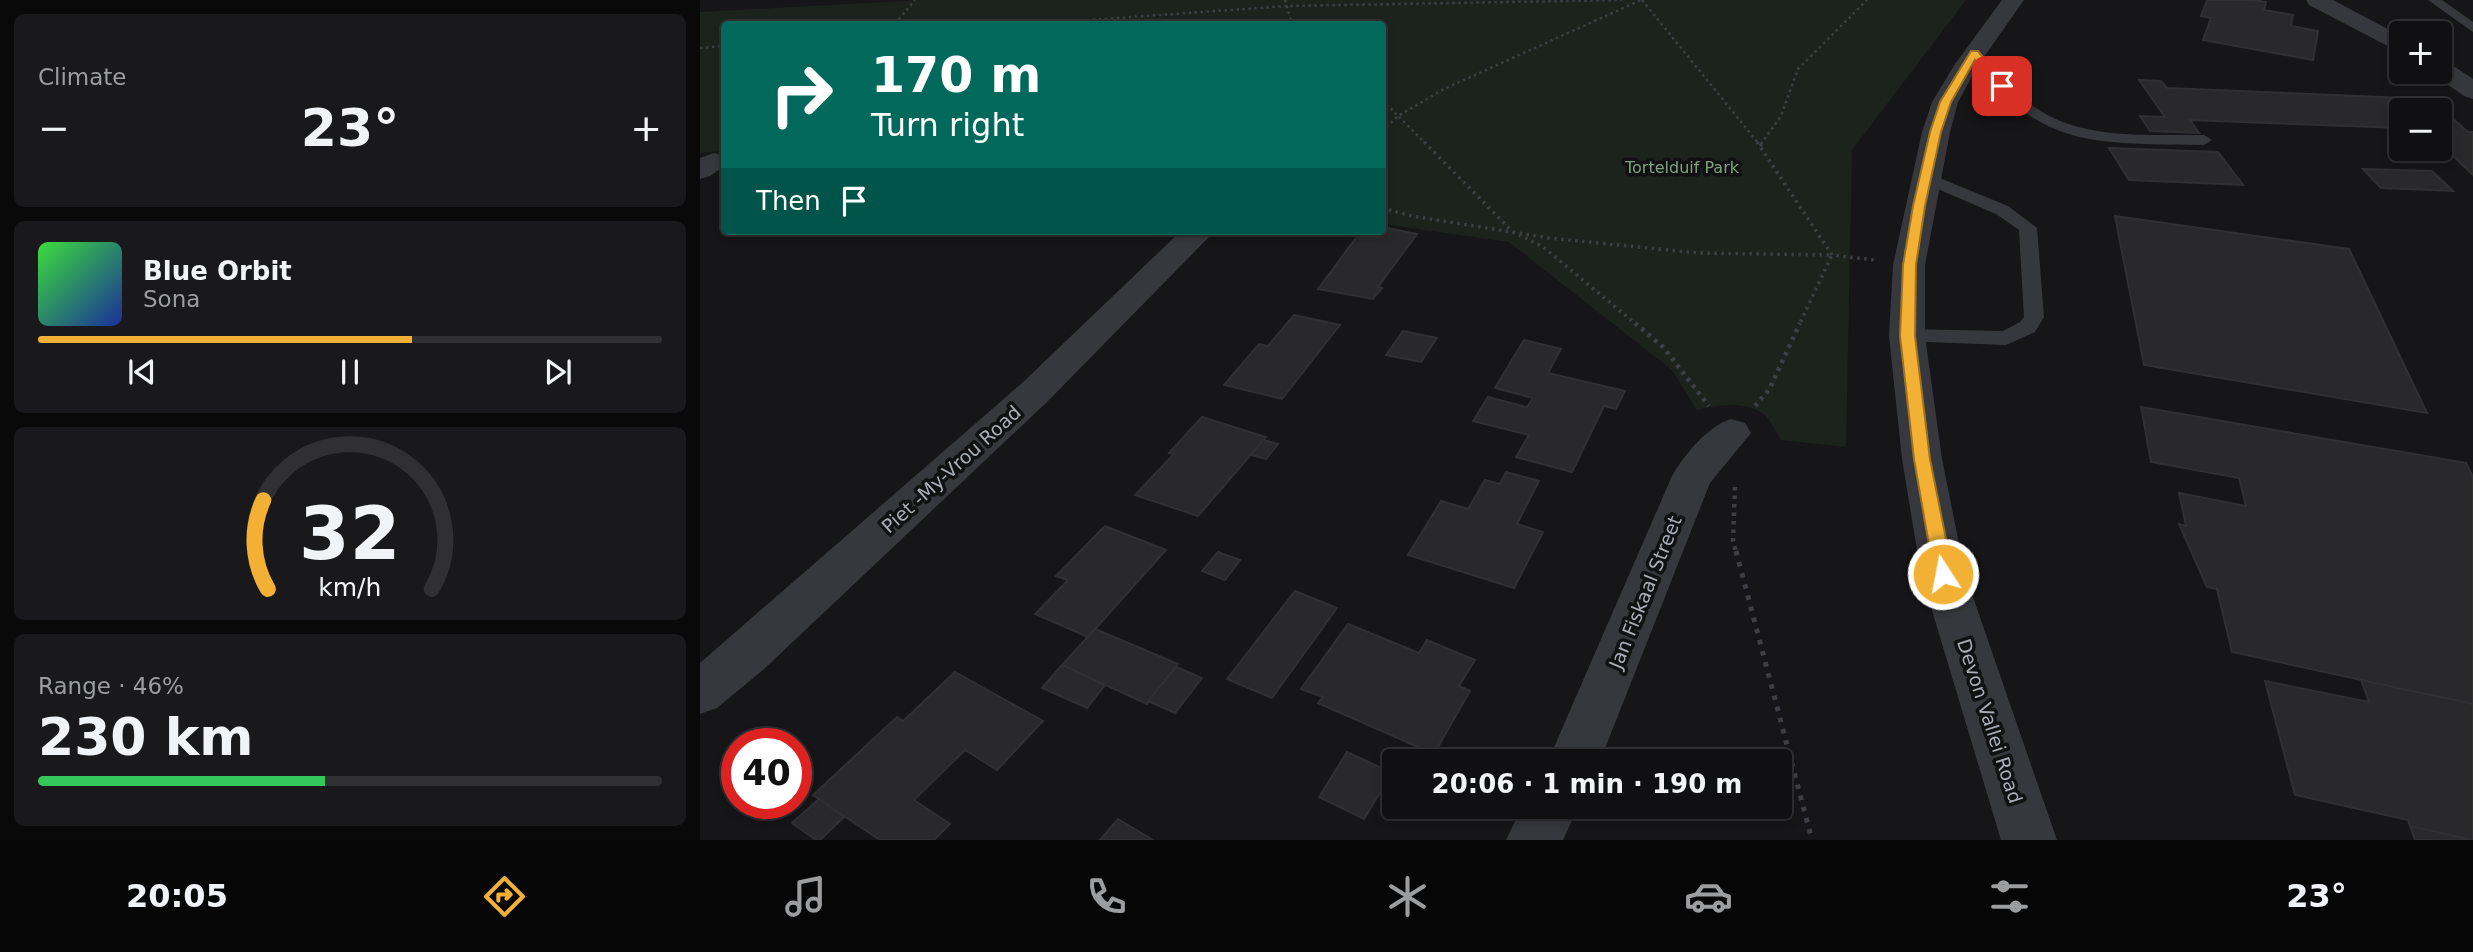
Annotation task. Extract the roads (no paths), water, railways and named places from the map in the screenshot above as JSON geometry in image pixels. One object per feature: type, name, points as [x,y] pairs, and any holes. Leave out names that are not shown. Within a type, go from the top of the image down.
[{"type":"street","name":"Devon Vallei Road","points":[[2013,0],[1974,53],[1945,102],[1926,177],[1909,265],[1908,336],[1922,459],[1943,574],[2029,840]]},
{"type":"street","points":[[2317,0],[2389,39]]},
{"type":"street","points":[[2452,76],[2473,91]]},
{"type":"street","name":"Piet -My-Vrou Road","points":[[700,692],[746,655],[1034,393],[1194,236]]},
{"type":"street","name":"Jan Fiskaal Street","points":[[1579,749],[1692,477],[1731,433]]},
{"type":"street","points":[[1534,840],[1545,819]]},
{"type":"lane","points":[[2434,0],[2473,28]]},
{"type":"lane","points":[[1974,53],[2016,100],[2048,122],[2100,135],[2204,140]]},
{"type":"lane","points":[[1908,336],[2006,338],[2028,327],[2034,317],[2028,228],[2003,210],[1926,177]]},
{"type":"park label","name":"Tortelduif Park","points":[[1682,167]]}]
